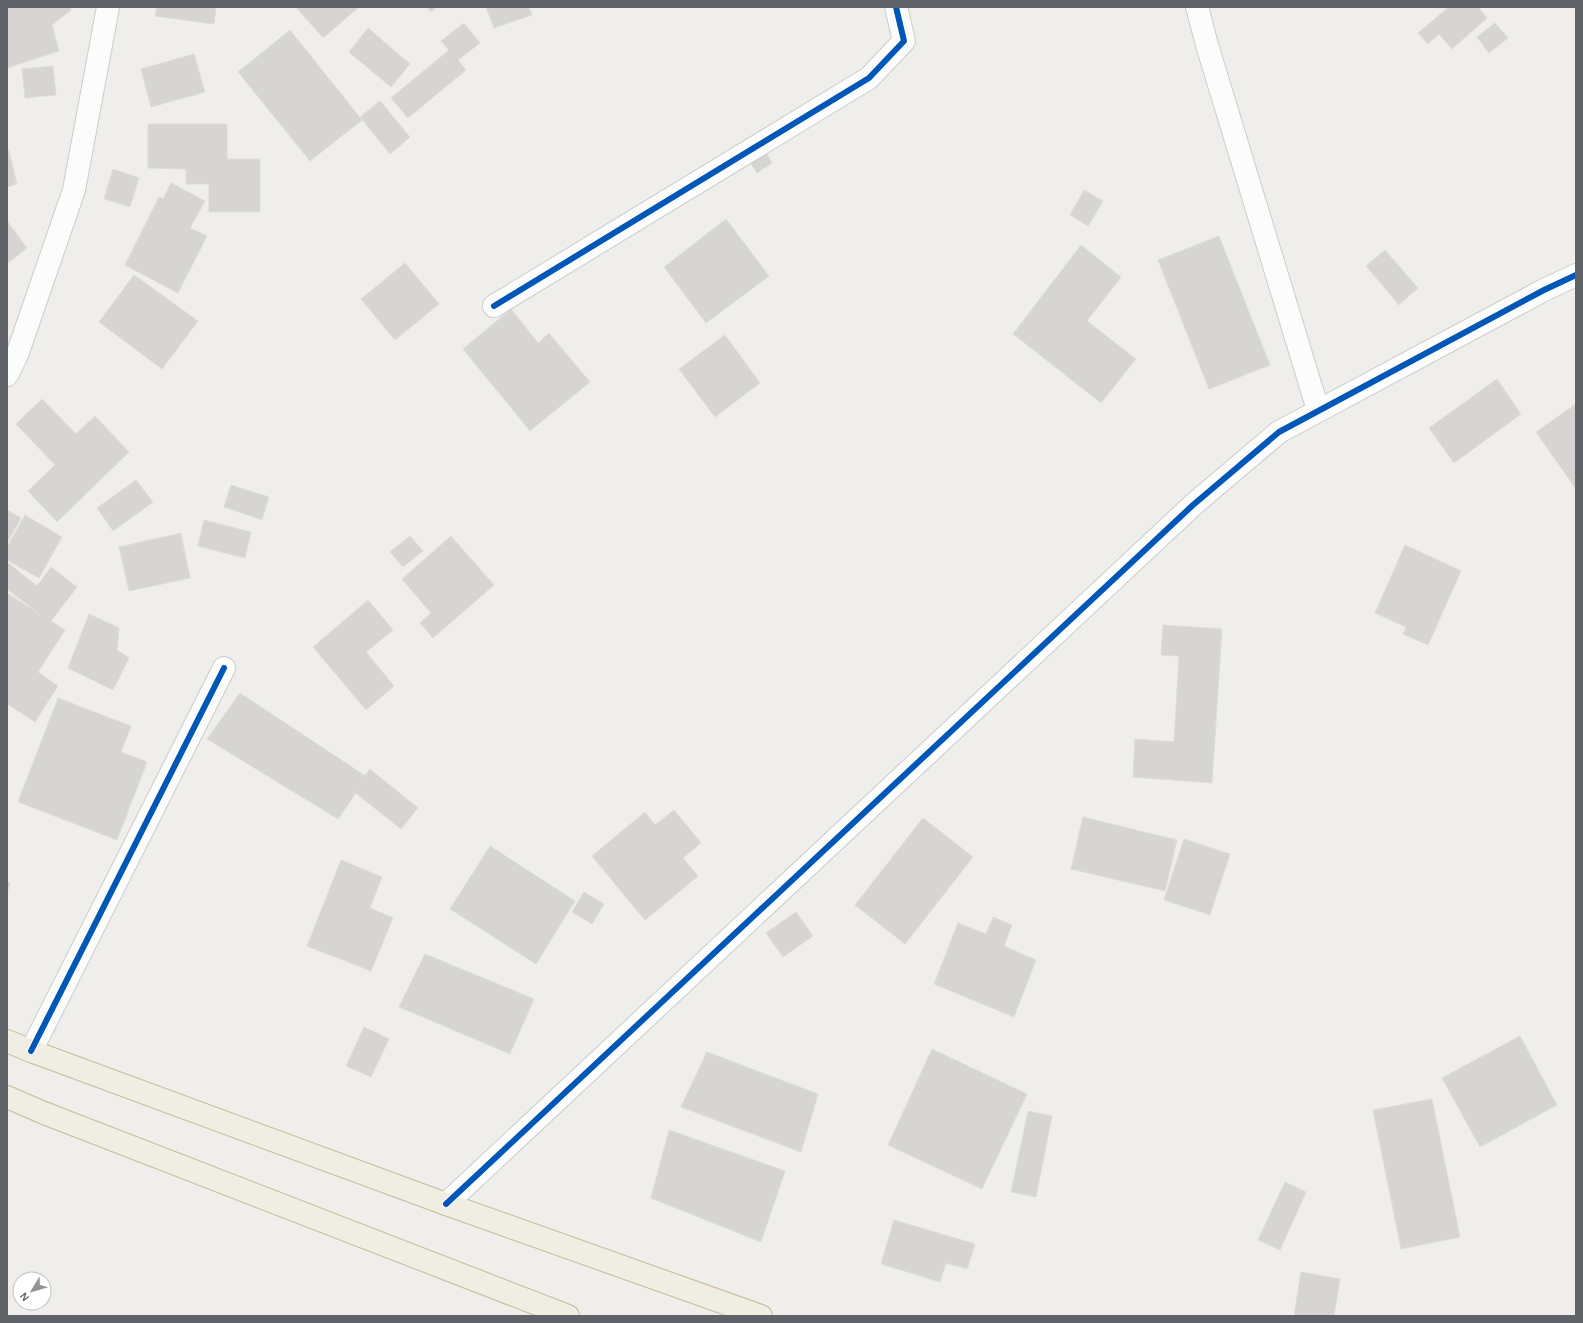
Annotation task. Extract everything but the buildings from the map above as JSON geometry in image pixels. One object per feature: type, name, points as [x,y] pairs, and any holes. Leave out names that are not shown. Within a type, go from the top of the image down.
[{"type":"highway","points":[[7,1041],[446,1204],[761,1316]]},
{"type":"highway","points":[[7,1097],[66,1122],[568,1316]]},
{"type":"street","points":[[7,375],[17,355],[74,190],[108,7]]},
{"type":"street","points":[[494,306],[869,78],[904,41],[896,7]]},
{"type":"street","points":[[1197,7],[1207,45],[1318,410]]},
{"type":"street","points":[[446,1204],[1193,504],[1279,432],[1544,290],[1576,275]]},
{"type":"street","points":[[31,1051],[224,668]]},
{"type":"cycle path","points":[[494,306],[869,78],[904,41],[896,7]]},
{"type":"cycle path","points":[[446,1204],[1193,505],[1279,432],[1544,290],[1576,275]]},
{"type":"cycle path","points":[[31,1051],[224,668]]}]
